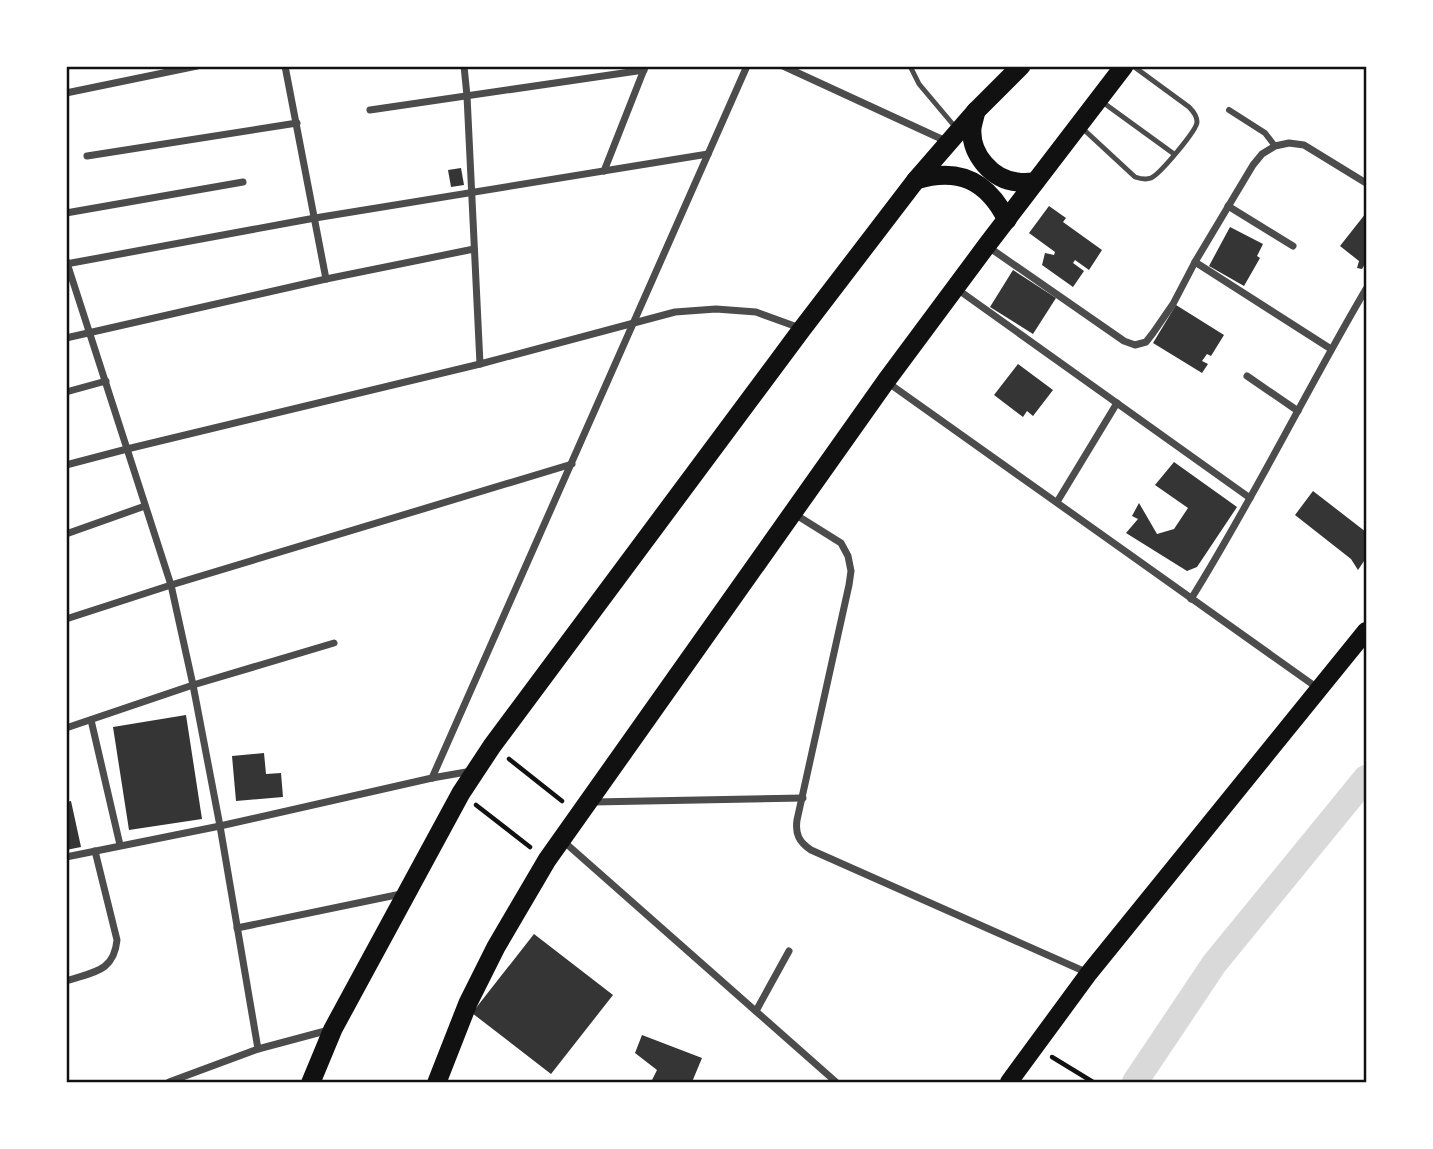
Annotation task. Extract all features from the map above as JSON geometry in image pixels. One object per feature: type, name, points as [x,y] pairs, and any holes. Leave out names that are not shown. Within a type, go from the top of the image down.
[{"type":"highway","points":[[311,1083],[333,1029],[461,793],[492,746],[916,180],[976,111],[1021,66]]},
{"type":"highway","points":[[437,1083],[468,1003],[496,947],[547,860],[886,381],[986,245],[1124,66]]},
{"type":"highway","points":[[976,111],[973,138],[984,164],[998,176],[1016,183],[1035,182]]},
{"type":"highway","points":[[916,180],[934,174],[953,175],[970,180],[986,190],[998,203],[1007,220]]},
{"type":"main road","points":[[1009,1083],[1089,973],[1367,631]]},
{"type":"street","points":[[66,93],[197,66]]},
{"type":"street","points":[[285,66],[326,279]]},
{"type":"street","points":[[464,66],[480,363]]},
{"type":"street","points":[[432,778],[747,66]]},
{"type":"street","points":[[783,66],[954,136]]},
{"type":"street","points":[[370,110],[644,68]]},
{"type":"street","points":[[604,171],[644,68]]},
{"type":"street","points":[[1229,110],[1265,133],[1275,146]]},
{"type":"street","points":[[87,156],[296,123]]},
{"type":"street","points":[[986,245],[1124,341],[1135,345],[1146,342],[1173,304],[1228,206],[1262,154],[1275,146],[1304,145],[1367,183]]},
{"type":"street","points":[[258,1049],[220,826],[171,585],[67,263],[315,218],[708,155]]},
{"type":"street","points":[[66,213],[243,182]]},
{"type":"street","points":[[1228,206],[1293,246]]},
{"type":"street","points":[[66,338],[326,279],[474,249]]},
{"type":"street","points":[[1195,262],[1331,349]]},
{"type":"street","points":[[955,287],[1250,498]]},
{"type":"street","points":[[1191,598],[1223,547],[1331,349],[1367,289]]},
{"type":"street","points":[[66,465],[675,312],[716,309],[756,312],[802,329]]},
{"type":"street","points":[[1247,376],[1298,411]]},
{"type":"street","points":[[66,392],[106,381]]},
{"type":"street","points":[[886,381],[1320,690]]},
{"type":"street","points":[[1056,502],[1116,403]]},
{"type":"street","points":[[66,619],[572,464]]},
{"type":"street","points":[[66,534],[145,506]]},
{"type":"street","points":[[793,513],[841,543],[848,556],[851,571],[796,829],[798,838],[811,850],[1089,973]]},
{"type":"street","points":[[66,728],[193,685],[334,643]]},
{"type":"street","points":[[91,720],[120,845]]},
{"type":"street","points":[[66,857],[476,770]]},
{"type":"street","points":[[584,808],[803,798]]},
{"type":"street","points":[[562,840],[836,1083]]},
{"type":"street","points":[[66,981],[109,965],[116,953],[117,940],[95,850]]},
{"type":"street","points":[[237,928],[407,893]]},
{"type":"street","points":[[756,1011],[789,951]]},
{"type":"street","points":[[169,1083],[258,1049],[333,1029]]},
{"type":"lane","points":[[910,66],[954,136]]},
{"type":"lane","points":[[1079,125],[1135,177],[1151,178],[1157,173],[1194,130],[1197,121],[1189,107],[1133,66]]},
{"type":"lane","points":[[1098,99],[1174,154]]},
{"type":"path","points":[[492,746],[584,808]]},
{"type":"path","points":[[461,793],[547,860]]},
{"type":"path","points":[[1052,1057],[1093,1083]]},
{"type":"building","points":[[461,168],[464,185],[451,187],[448,170]]},
{"type":"building","points":[[1049,206],[1066,218],[1063,222],[1102,250],[1089,270],[1075,260],[1073,263],[1084,271],[1073,287],[1042,265],[1045,253],[1054,255],[1055,252],[1029,233]]},
{"type":"building","points":[[1366,213],[1366,262],[1362,269],[1357,268],[1359,261],[1340,246]]},
{"type":"building","points":[[1230,227],[1263,244],[1257,256],[1260,258],[1244,286],[1209,266]]},
{"type":"building","points":[[1013,270],[1056,298],[1033,334],[990,307]]},
{"type":"building","points":[[1176,305],[1224,335],[1211,356],[1207,354],[1202,361],[1208,364],[1202,373],[1153,343]]},
{"type":"building","points":[[1018,364],[1053,390],[1033,416],[1027,411],[1023,417],[994,395]]},
{"type":"building","points":[[1174,462],[1237,507],[1197,567],[1187,571],[1126,533],[1138,519],[1132,516],[1139,503],[1157,534],[1174,529],[1188,508],[1155,485]]},
{"type":"building","points":[[1313,491],[1366,532],[1366,558],[1358,570],[1351,559],[1295,515]]},
{"type":"building","points":[[186,715],[202,819],[129,830],[113,727]]},
{"type":"building","points":[[264,753],[266,774],[281,773],[283,797],[236,801],[232,756]]},
{"type":"building","points":[[71,801],[81,847],[66,850],[66,802]]},
{"type":"building","points":[[534,934],[613,995],[551,1074],[472,1013]]},
{"type":"building","points":[[642,1035],[702,1058],[692,1082],[651,1082],[657,1070],[635,1053]]},
{"type":"waterway","points":[[1135,1082],[1214,964],[1366,778]]}]
